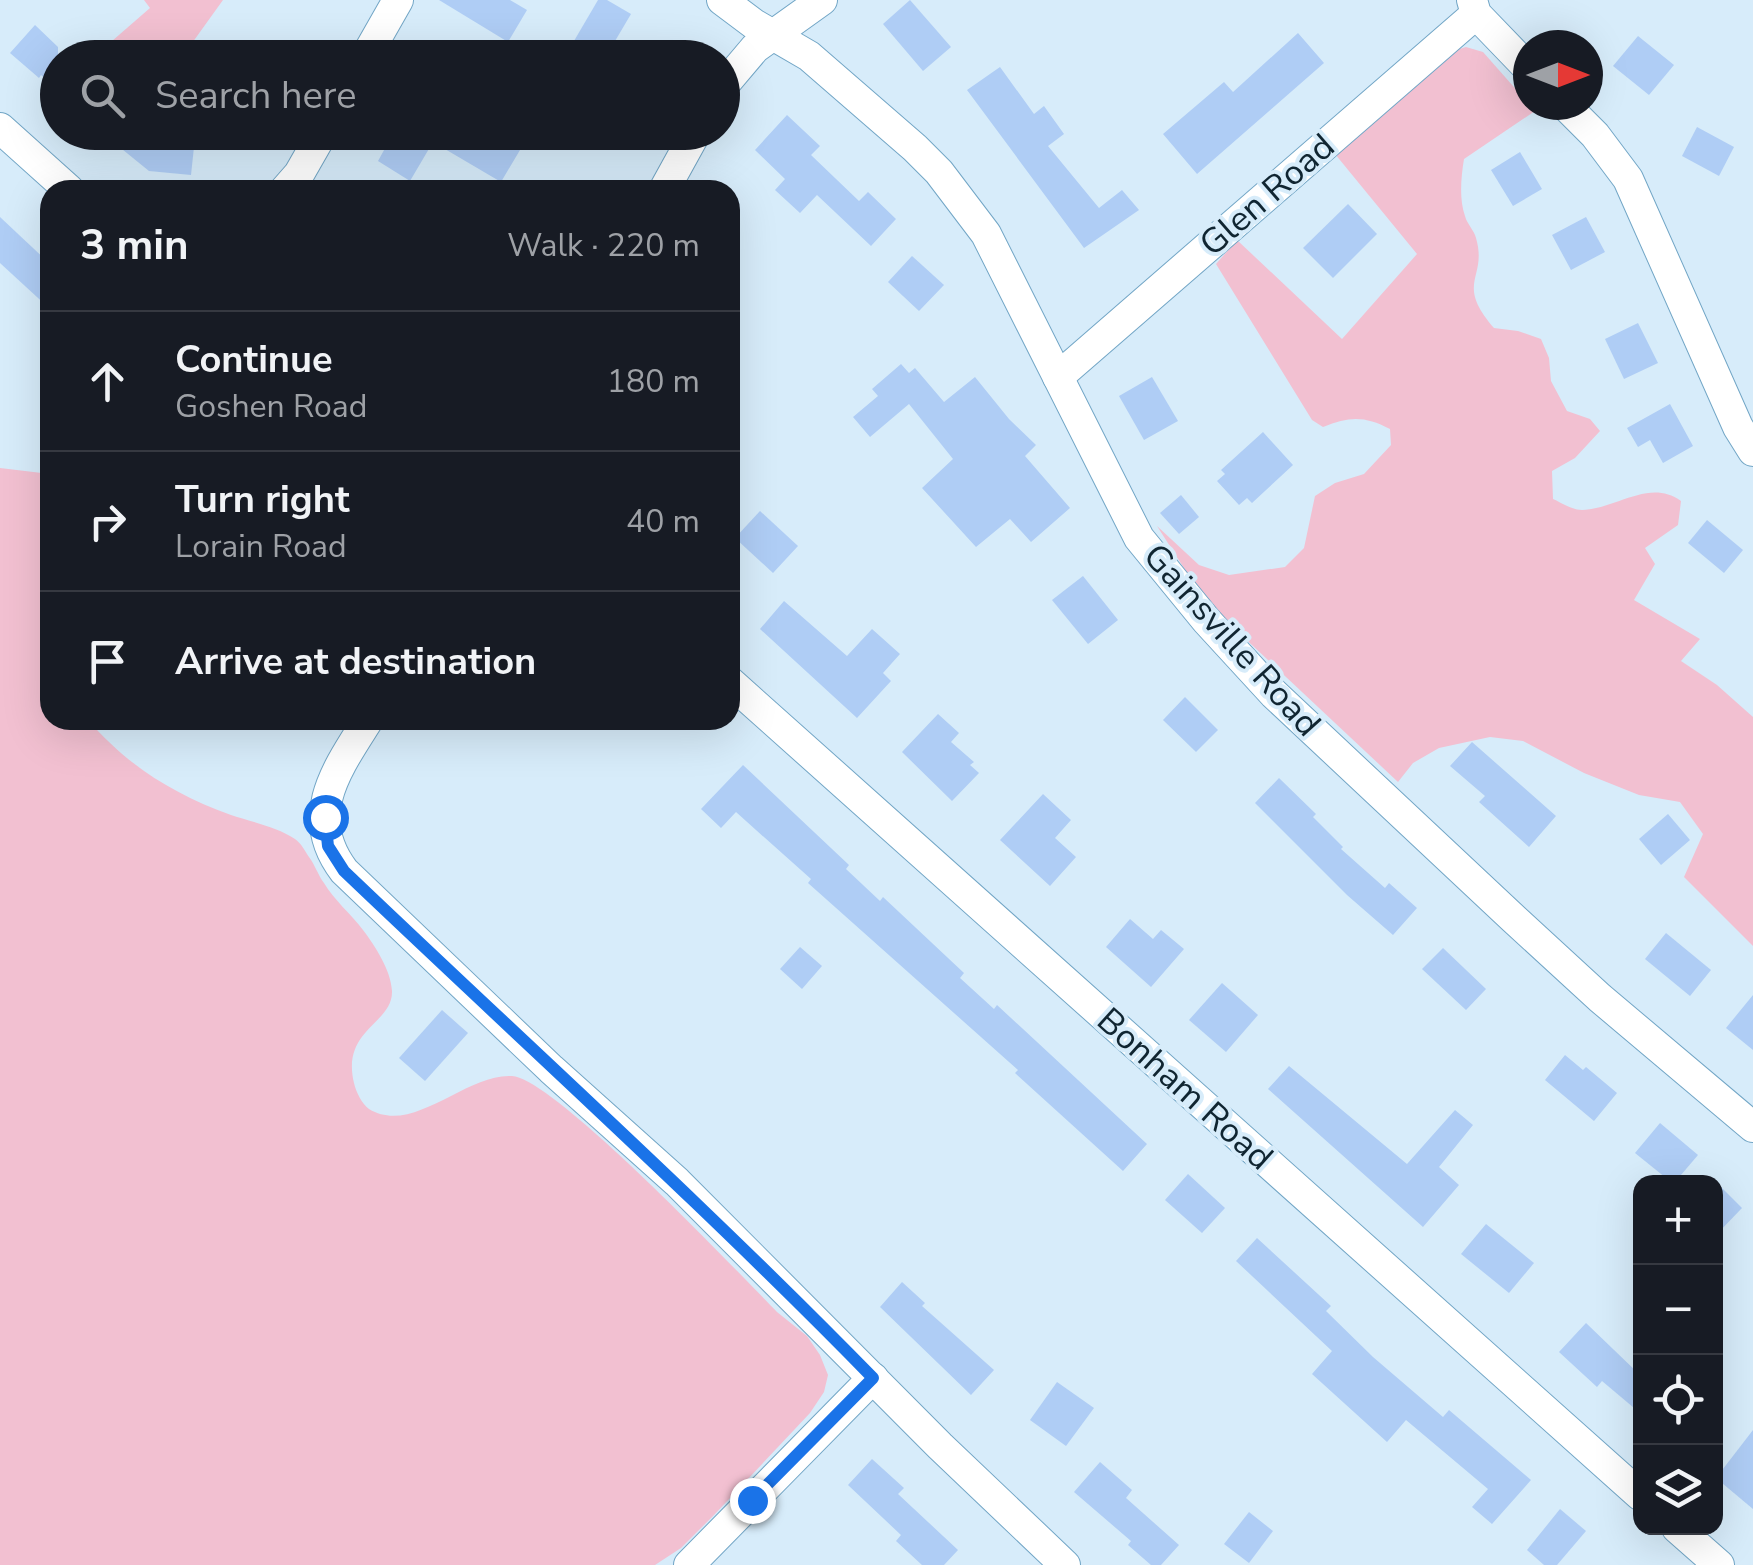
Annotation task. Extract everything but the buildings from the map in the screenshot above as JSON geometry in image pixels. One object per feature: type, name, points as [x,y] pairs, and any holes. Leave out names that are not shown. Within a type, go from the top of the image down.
[{"type":"street","points":[[376,40],[398,0]]},
{"type":"street","name":"Gainsville Road","points":[[722,0],[827,70],[938,172],[986,234],[1139,538],[1206,620],[1274,694],[1586,985],[1753,1127]]},
{"type":"street","points":[[740,63],[772,34],[822,0]]},
{"type":"street","points":[[1474,7],[1513,51]]},
{"type":"street","name":"Glen Road","points":[[1058,377],[1474,7]]},
{"type":"street","points":[[1581,120],[1628,179],[1738,427],[1753,451]]},
{"type":"street","points":[[0,128],[58,180]]},
{"type":"street","points":[[294,180],[313,150]]},
{"type":"street","points":[[670,180],[686,150]]},
{"type":"street","name":"Bonham Road","points":[[740,691],[1633,1489]]},
{"type":"street","points":[[362,730],[336,772],[326,802],[328,846],[344,871],[676,1182],[1065,1565]]},
{"type":"street","points":[[689,1565],[873,1378]]},
{"type":"street","points":[[1685,1535],[1719,1565]]},
{"type":"shaded area","points":[[144,0],[223,0],[194,40],[113,40],[150,8]]},
{"type":"shaded area","points":[[1466,47],[1483,52],[1513,86],[1513,120],[1522,120],[1464,159],[1462,202],[1479,252],[1476,300],[1494,328],[1541,339],[1549,358],[1551,381],[1567,411],[1590,419],[1600,431],[1575,458],[1552,471],[1553,499],[1582,510],[1645,493],[1669,495],[1681,501],[1678,525],[1645,548],[1655,564],[1634,600],[1700,639],[1681,661],[1717,685],[1753,717],[1753,946],[1684,877],[1703,834],[1680,802],[1639,795],[1584,773],[1523,741],[1490,737],[1439,748],[1413,763],[1398,782],[1205,601],[1157,526],[1199,565],[1229,575],[1285,567],[1304,548],[1315,496],[1335,483],[1364,474],[1391,445],[1390,429],[1373,422],[1349,419],[1323,427],[1312,420],[1216,264],[1237,240],[1342,339],[1417,254],[1335,154],[1453,51]]},
{"type":"shaded area","points":[[0,468],[40,473],[40,730],[98,730],[136,765],[171,788],[295,839],[377,951],[389,975],[390,1002],[361,1039],[352,1065],[354,1083],[366,1107],[386,1115],[403,1115],[494,1078],[512,1076],[534,1085],[604,1141],[777,1312],[807,1336],[828,1375],[824,1392],[810,1413],[681,1548],[655,1565],[0,1565]]},
{"type":"route","points":[[325,817],[328,846],[344,871],[676,1182],[873,1378],[752,1500]]}]
